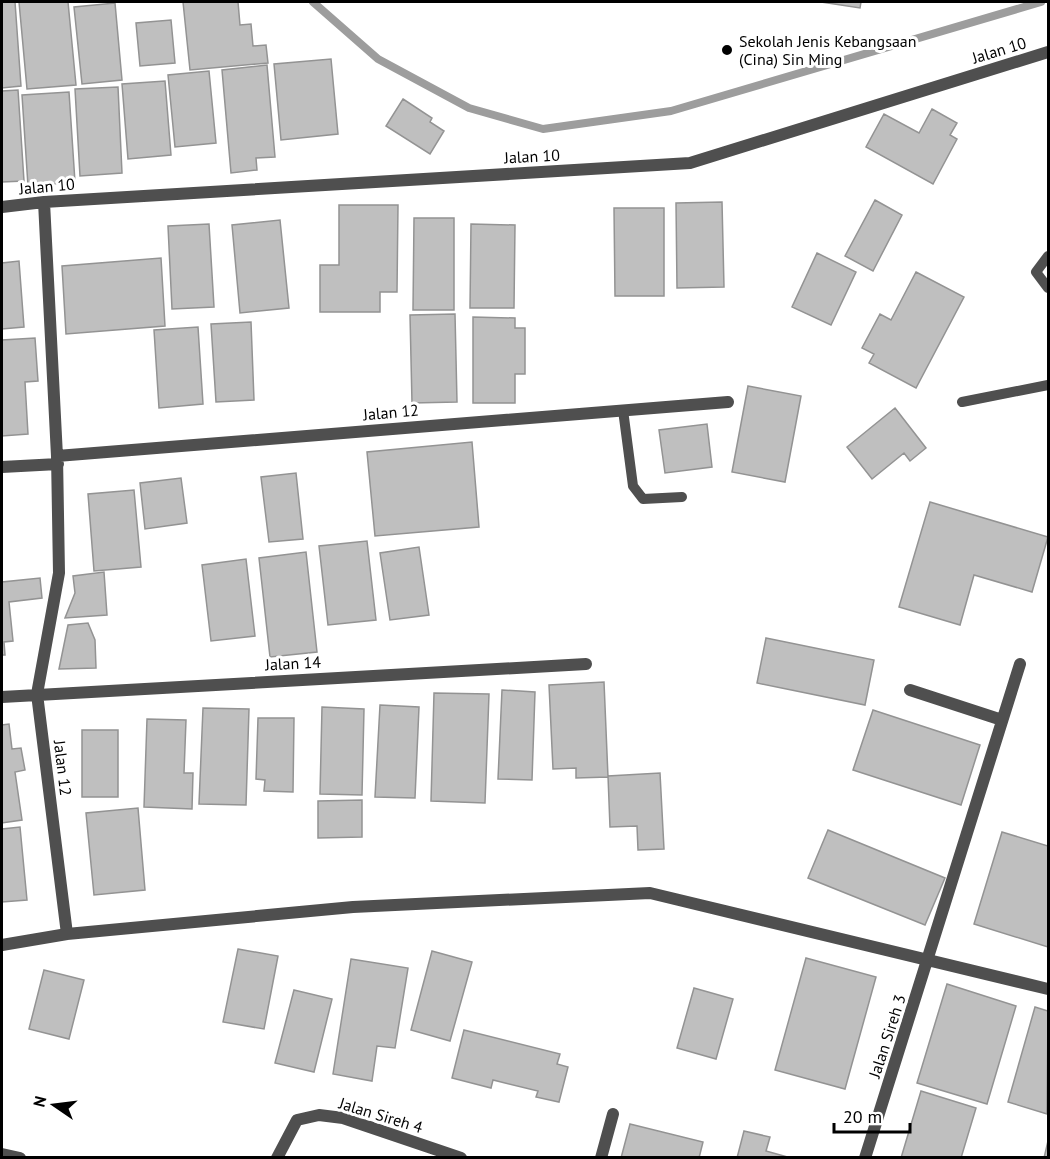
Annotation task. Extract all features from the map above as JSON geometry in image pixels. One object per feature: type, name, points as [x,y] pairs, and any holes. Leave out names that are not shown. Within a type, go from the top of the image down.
[{"type":"street","name":"Jalan 10","points":[[2,207],[44,202],[690,163],[1048,52]]},
{"type":"street","name":"Jalan 12","points":[[44,202],[57,460],[59,573],[37,694],[67,934]]},
{"type":"street","name":"Jalan 12","points":[[2,467],[57,460],[728,402]]},
{"type":"street","name":"Jalan 14","points":[[2,697],[586,664]]},
{"type":"street","name":"Jalan Sireh 3","points":[[865,1158],[1020,664]]},
{"type":"street","points":[[910,690],[1002,720]]},
{"type":"street","points":[[2,945],[67,934],[353,907],[650,893],[1048,989]]},
{"type":"street","points":[[601,1158],[613,1114]]},
{"type":"street","name":"Jalan Sireh 4","points":[[277,1158],[297,1120],[319,1115],[343,1118],[461,1158]]},
{"type":"street","points":[[2,1154],[20,1158]]},
{"type":"lane","points":[[1048,256],[1036,272],[1048,288]]},
{"type":"lane","points":[[962,402],[1048,385]]},
{"type":"lane","points":[[623,410],[633,486],[643,499],[682,497]]},
{"type":"building","points":[[2,2],[15,2],[21,86],[2,88]]},
{"type":"building","points":[[19,2],[68,2],[76,85],[27,89]]},
{"type":"building","points":[[183,2],[238,2],[240,25],[251,24],[253,46],[266,45],[268,63],[190,70]]},
{"type":"building","points":[[821,2],[861,2],[860,8]]},
{"type":"building","points":[[115,3],[122,80],[82,84],[74,7]]},
{"type":"building","points":[[171,20],[175,63],[140,66],[136,23]]},
{"type":"building","points":[[331,59],[338,134],[281,140],[274,64]]},
{"type":"building","points":[[267,65],[275,157],[256,158],[257,170],[231,173],[222,70]]},
{"type":"building","points":[[209,71],[216,143],[175,147],[168,75]]},
{"type":"building","points":[[165,81],[171,155],[128,159],[122,84]]},
{"type":"building","points":[[118,87],[122,173],[80,176],[75,89]]},
{"type":"building","points":[[18,90],[24,181],[2,182],[2,91]]},
{"type":"building","points":[[69,92],[75,182],[28,186],[22,95]]},
{"type":"building","points":[[403,99],[432,118],[430,122],[444,131],[430,154],[386,126]]},
{"type":"building","points":[[932,109],[957,123],[950,135],[957,139],[933,184],[866,147],[884,114],[919,133]]},
{"type":"building","points":[[875,200],[902,215],[873,271],[845,256]]},
{"type":"building","points":[[722,202],[724,287],[677,288],[676,203]]},
{"type":"building","points":[[339,205],[398,205],[397,292],[380,292],[380,312],[320,312],[320,265],[339,265]]},
{"type":"building","points":[[614,208],[664,208],[664,296],[615,296]]},
{"type":"building","points":[[414,218],[454,218],[454,310],[413,310]]},
{"type":"building","points":[[280,220],[289,308],[240,313],[232,225]]},
{"type":"building","points":[[209,224],[214,307],[172,309],[168,226]]},
{"type":"building","points":[[471,224],[515,225],[514,308],[470,308]]},
{"type":"building","points":[[817,253],[856,272],[831,325],[792,307]]},
{"type":"building","points":[[161,258],[165,326],[66,334],[62,266]]},
{"type":"building","points":[[19,261],[24,327],[2,329],[2,263]]},
{"type":"building","points":[[916,272],[964,297],[916,388],[869,363],[874,354],[862,348],[880,314],[891,320]]},
{"type":"building","points":[[455,314],[457,402],[412,403],[410,315]]},
{"type":"building","points":[[473,317],[515,318],[515,328],[525,328],[525,374],[515,374],[515,403],[473,403]]},
{"type":"building","points":[[251,322],[254,400],[216,402],[211,324]]},
{"type":"building","points":[[198,327],[203,404],[159,408],[154,330]]},
{"type":"building","points":[[35,338],[38,381],[25,382],[28,434],[2,436],[2,340]]},
{"type":"building","points":[[748,386],[801,396],[785,482],[732,472]]},
{"type":"building","points":[[895,408],[926,448],[910,461],[904,453],[872,479],[847,447]]},
{"type":"building","points":[[707,424],[712,467],[665,473],[659,430]]},
{"type":"building","points":[[472,442],[479,527],[375,536],[367,452]]},
{"type":"building","points":[[296,473],[303,539],[269,542],[261,477]]},
{"type":"building","points":[[181,478],[187,523],[145,529],[140,483]]},
{"type":"building","points":[[134,490],[141,567],[94,571],[88,494]]},
{"type":"building","points":[[930,502],[1048,537],[1032,592],[974,575],[960,625],[899,607]]},
{"type":"building","points":[[367,541],[376,620],[328,625],[319,546]]},
{"type":"building","points":[[419,547],[429,615],[390,620],[380,553]]},
{"type":"building","points":[[306,552],[317,652],[270,657],[259,558]]},
{"type":"building","points":[[246,559],[255,636],[211,641],[202,565]]},
{"type":"building","points":[[104,572],[107,615],[65,618],[75,593],[73,576]]},
{"type":"building","points":[[40,578],[42,598],[9,602],[13,641],[4,642],[5,655],[2,655],[2,582]]},
{"type":"building","points":[[88,623],[95,640],[96,668],[59,669],[68,625]]},
{"type":"building","points":[[766,638],[874,660],[865,705],[757,683]]},
{"type":"building","points":[[604,682],[608,777],[576,778],[576,768],[553,769],[549,685]]},
{"type":"building","points":[[502,690],[535,692],[532,780],[498,779]]},
{"type":"building","points":[[434,693],[489,694],[485,803],[431,801]]},
{"type":"building","points":[[380,705],[419,707],[415,798],[375,797]]},
{"type":"building","points":[[322,707],[364,709],[362,795],[320,794]]},
{"type":"building","points":[[203,708],[249,709],[246,805],[199,804]]},
{"type":"building","points":[[873,710],[980,745],[961,805],[853,770]]},
{"type":"building","points":[[258,718],[294,718],[293,792],[264,791],[265,780],[256,779]]},
{"type":"building","points":[[147,719],[186,720],[184,773],[193,773],[192,809],[144,807]]},
{"type":"building","points":[[9,724],[12,749],[21,748],[25,770],[15,772],[22,820],[2,823],[2,725]]},
{"type":"building","points":[[82,730],[118,730],[118,797],[82,797]]},
{"type":"building","points":[[660,773],[664,849],[638,850],[637,826],[610,827],[608,776]]},
{"type":"building","points":[[362,800],[362,837],[318,838],[318,801]]},
{"type":"building","points":[[138,808],[145,890],[94,895],[86,813]]},
{"type":"building","points":[[20,827],[27,900],[2,902],[2,829]]},
{"type":"building","points":[[828,830],[945,878],[925,925],[808,878]]},
{"type":"building","points":[[1002,832],[1048,846],[1048,947],[974,924]]},
{"type":"building","points":[[238,949],[278,956],[264,1029],[223,1022]]},
{"type":"building","points":[[432,951],[472,962],[450,1041],[411,1030]]},
{"type":"building","points":[[806,958],[876,977],[845,1089],[775,1070]]},
{"type":"building","points":[[351,959],[408,968],[395,1048],[377,1046],[372,1081],[333,1074]]},
{"type":"building","points":[[44,970],[84,980],[69,1039],[29,1029]]},
{"type":"building","points":[[947,984],[1016,1006],[987,1104],[917,1083]]},
{"type":"building","points":[[694,988],[733,999],[716,1059],[677,1048]]},
{"type":"building","points":[[294,990],[332,999],[314,1072],[275,1063]]},
{"type":"building","points":[[1035,1007],[1048,1011],[1047,1114],[1008,1102]]},
{"type":"building","points":[[464,1030],[560,1054],[557,1064],[568,1067],[559,1102],[536,1097],[538,1091],[493,1080],[491,1088],[452,1078]]},
{"type":"building","points":[[921,1091],[976,1108],[961,1158],[901,1158]]},
{"type":"building","points":[[630,1124],[703,1142],[699,1158],[621,1158]]},
{"type":"building","points":[[744,1131],[770,1137],[766,1151],[791,1158],[737,1158]]},
{"type":"building","points":[[1048,1141],[1048,1158],[1044,1158]]},
{"type":"waterway","points":[[313,2],[378,59],[469,108],[543,129],[671,111],[1041,2]]},
{"type":"place","name":"Sekolah Jenis Kebangsaan (Cina) Sin Ming","points":[[727,50]]}]
